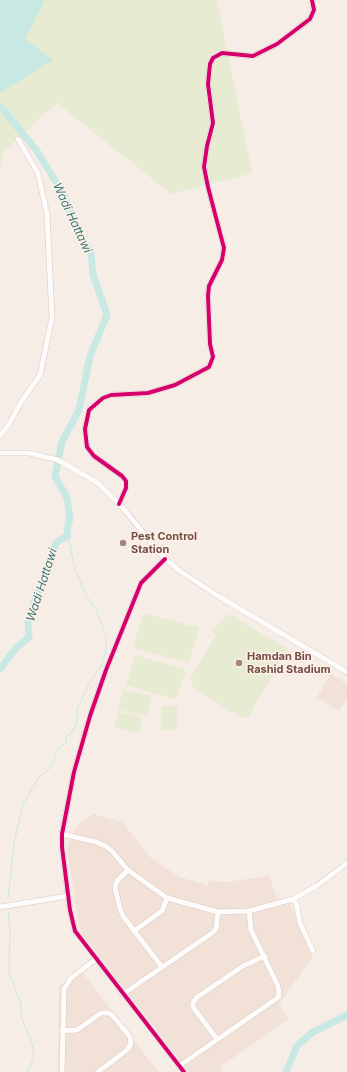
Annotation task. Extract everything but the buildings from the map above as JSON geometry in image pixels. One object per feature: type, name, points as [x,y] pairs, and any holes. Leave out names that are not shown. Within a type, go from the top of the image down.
[{"type":"street","points":[[119,504],[126,488],[126,481],[122,476],[94,456],[87,447],[84,429],[89,410],[102,398],[111,394],[148,393],[175,385],[209,367],[213,357],[210,344],[209,286],[222,260],[224,248],[204,167],[207,146],[213,123],[208,84],[210,64],[213,58],[222,53],[253,56],[277,44],[310,19],[314,10],[312,0]]},
{"type":"street","points":[[0,436],[8,426],[21,402],[40,375],[52,318],[47,214],[38,173],[18,139]]},
{"type":"street","points":[[0,453],[29,453],[58,460],[98,483],[119,504],[164,558],[180,571],[218,596],[347,672]]},
{"type":"street","points":[[164,558],[141,583],[90,716],[74,772],[62,834],[63,862],[75,931],[184,1072]]},
{"type":"street","points":[[62,834],[96,842],[105,846],[111,850],[128,870],[167,898],[218,912],[248,911],[293,899],[318,884],[347,863]]},
{"type":"street","points":[[128,870],[115,887],[115,894],[123,916],[162,966]]},
{"type":"street","points":[[0,907],[68,896]]},
{"type":"street","points":[[134,931],[162,911],[167,898]]},
{"type":"street","points":[[293,899],[297,906],[300,923],[313,951]]},
{"type":"street","points":[[179,1066],[279,996],[278,986],[265,956],[251,930],[248,911]]},
{"type":"street","points":[[123,994],[212,933],[216,929],[218,912]]},
{"type":"street","points":[[217,1039],[193,1007],[193,1002],[196,998],[243,966],[265,956]]},
{"type":"street","points":[[62,1072],[63,999],[66,984],[96,959]]},
{"type":"street","points":[[62,1031],[77,1030],[101,1013],[108,1013],[112,1015],[130,1037],[131,1044],[127,1050],[98,1072]]},
{"type":"shaded area","points":[[331,674],[347,684],[347,698],[339,711],[317,697]]},
{"type":"shaded area","points":[[94,814],[122,822],[151,858],[179,877],[208,885],[210,881],[226,882],[269,876],[278,901],[290,904],[313,956],[279,1004],[289,1019],[221,1066],[223,1072],[189,1072],[80,931],[67,848],[77,825]]},
{"type":"shaded area","points":[[80,969],[159,1072],[58,1072],[59,986]]},
{"type":"green space","points":[[0,0],[217,0],[252,173],[171,194],[57,103],[4,151],[0,167]]},
{"type":"green space","points":[[143,613],[199,628],[189,663],[133,648]]},
{"type":"green space","name":"Hamdan Bin Rashid Stadium","points":[[229,614],[288,649],[248,717],[240,717],[193,688],[190,678],[216,635],[211,631]]},
{"type":"green space","points":[[135,655],[186,670],[176,700],[126,685]]},
{"type":"green space","points":[[123,690],[151,696],[147,716],[118,710]]},
{"type":"green space","points":[[161,706],[177,706],[178,730],[162,730]]},
{"type":"green space","points":[[118,712],[142,717],[139,733],[114,728]]},
{"type":"water","points":[[0,0],[45,0],[25,39],[53,60],[0,93]]},
{"type":"waterway","name":"Wadi Hattawi","points":[[0,106],[37,151],[64,195],[75,225],[91,253],[93,274],[107,315],[90,356],[79,410],[62,442],[55,476],[67,498],[70,518],[67,530],[68,535],[56,543],[45,579],[35,599],[28,622],[29,637],[16,648],[0,669]]},
{"type":"waterway","points":[[8,899],[14,843],[23,804],[39,777],[49,769],[59,747],[66,743],[66,736],[71,734],[76,724],[78,707],[88,685],[100,668],[106,652],[106,636],[96,609],[86,595],[74,566],[68,535]]},
{"type":"waterway","points":[[8,912],[10,928],[9,973],[21,1004],[21,1016],[32,1044],[34,1057],[27,1072]]},
{"type":"waterway","points":[[286,1072],[297,1046],[313,1032],[347,1015]]},
{"type":"cycle path","points":[[119,504],[126,488],[126,481],[122,476],[94,456],[87,447],[85,429],[89,410],[103,398],[111,395],[148,393],[175,385],[209,367],[213,357],[210,344],[209,286],[222,260],[224,248],[204,167],[207,146],[213,123],[208,84],[210,64],[213,58],[222,53],[253,56],[277,44],[310,19],[314,10],[312,0]]},
{"type":"cycle path","points":[[165,559],[141,583],[106,670],[90,716],[74,772],[62,834],[62,847],[70,910],[75,931],[184,1072]]},
{"type":"place","name":"Pest Control Station","points":[[123,543]]},
{"type":"place","name":"Hamdan Bin Rashid Stadium","points":[[239,663]]}]
